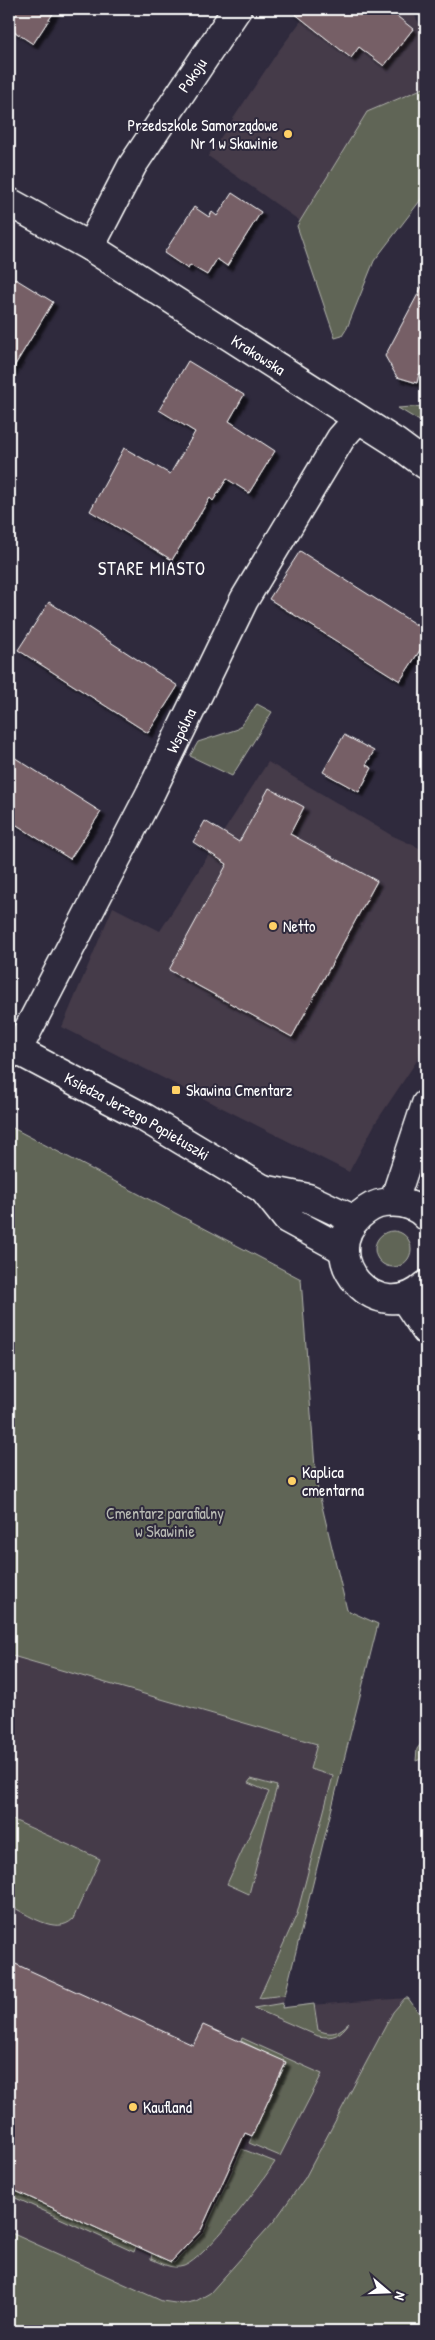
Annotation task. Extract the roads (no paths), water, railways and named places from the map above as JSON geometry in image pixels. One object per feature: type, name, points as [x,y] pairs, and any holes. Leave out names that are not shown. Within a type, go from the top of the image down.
[{"type":"street","name":"Pokoju","points":[[90,247],[132,166],[237,9]]},
{"type":"street","name":"Krakowska","points":[[9,202],[90,247],[358,418],[426,465]]},
{"type":"street","name":"Wspólna","points":[[13,1049],[73,943],[179,738],[244,600],[341,438],[358,418]]},
{"type":"street","name":"Księdza Jerzego Popiełuszki","points":[[13,1049],[145,1118],[263,1189],[308,1198],[355,1220]]},
{"type":"street","points":[[394,1201],[426,1104]]},
{"type":"street","name":"Księdza Jerzego Popiełuszki","points":[[263,1189],[287,1219],[344,1250]]},
{"type":"street","points":[[425,1208],[394,1201],[379,1203],[366,1210],[355,1220],[347,1234],[344,1250],[346,1265],[352,1278],[362,1288],[375,1296],[389,1299],[415,1292],[426,1331]]},
{"type":"place","name":"Przedszkole Samorządowe Nr 1 w Skawinie","points":[[288,134]]},
{"type":"place","name":"Netto","points":[[273,926]]},
{"type":"place","name":"Skawina Cmentarz","points":[[176,1090]]},
{"type":"place","name":"Kaplica cmentarna","points":[[292,1481]]},
{"type":"place","name":"Kaufland","points":[[133,2107]]},
{"type":"district","name":"STARE MIASTO","points":[[152,569]]},
{"type":"park label","name":"Cmentarz parafialny w Skawinie","points":[[165,1522]]}]
